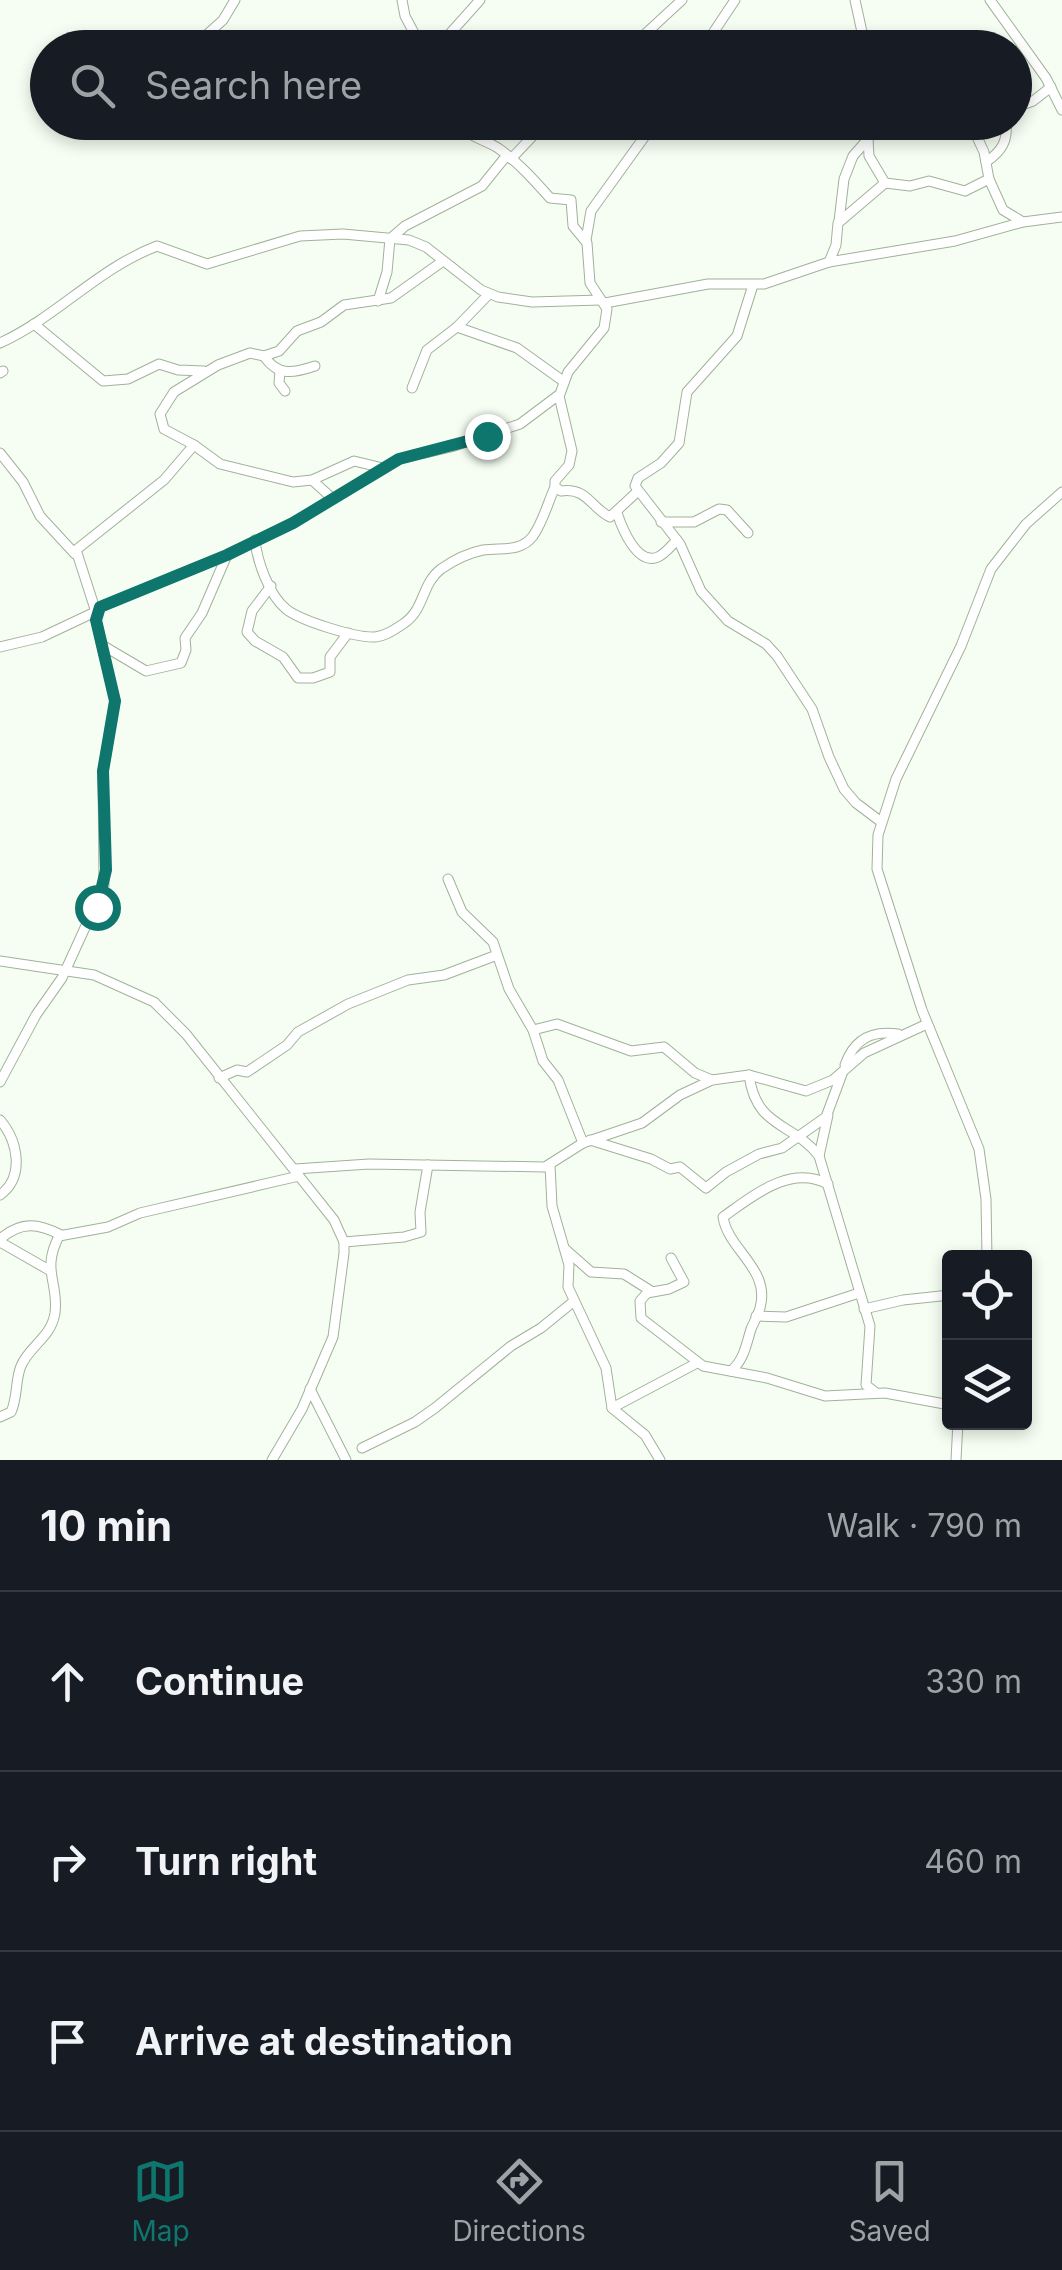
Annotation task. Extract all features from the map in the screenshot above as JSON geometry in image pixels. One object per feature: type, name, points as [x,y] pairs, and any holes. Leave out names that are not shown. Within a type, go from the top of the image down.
[{"type":"street","points":[[212,30],[235,0]]},
{"type":"street","points":[[402,0],[412,30]]},
{"type":"street","points":[[453,30],[480,0]]},
{"type":"street","points":[[650,30],[682,0]]},
{"type":"street","points":[[715,30],[736,0]]},
{"type":"street","points":[[856,0],[859,30]]},
{"type":"street","points":[[990,0],[1006,30]]},
{"type":"street","points":[[1032,65],[1051,87],[1062,110]]},
{"type":"street","points":[[1032,101],[1051,87]]},
{"type":"street","points":[[479,140],[509,157],[550,198],[571,200],[573,226],[586,240]]},
{"type":"street","points":[[378,301],[388,272],[390,238],[484,184],[527,140]]},
{"type":"street","points":[[255,540],[258,559],[287,610],[348,633],[373,637],[386,634],[414,616],[425,588],[440,570],[464,555],[512,549],[530,540],[572,452],[559,396],[563,381],[604,328],[608,313],[590,283],[586,240],[591,210],[642,140]]},
{"type":"street","points":[[828,262],[836,245],[845,176],[856,152],[868,140]]},
{"type":"street","points":[[870,140],[869,156],[885,184]]},
{"type":"street","points":[[977,140],[1003,210],[1023,222]]},
{"type":"street","points":[[986,162],[1006,140]]},
{"type":"street","points":[[838,223],[885,184],[910,186],[930,182],[965,191],[989,179]]},
{"type":"street","points":[[0,343],[34,324],[93,279],[154,247],[171,249],[207,264],[300,236],[390,238],[419,242],[489,294],[532,302],[603,302],[708,284],[772,282],[828,262],[955,241],[1023,222],[1062,217]]},
{"type":"street","points":[[383,468],[354,461],[296,483],[228,467],[164,429],[160,414],[174,392],[207,371],[250,353],[264,356],[279,351],[298,331],[321,322],[344,306],[398,294],[443,260]]},
{"type":"street","points":[[753,284],[737,336],[687,392],[679,444],[638,478],[638,491],[677,540],[702,592],[728,621],[766,644],[777,656],[812,708],[844,789],[880,820]]},
{"type":"street","points":[[412,388],[427,350],[489,294]]},
{"type":"street","points":[[34,324],[103,381],[128,379],[160,364],[178,370],[207,371]]},
{"type":"street","points":[[456,327],[517,348],[563,381]]},
{"type":"street","points":[[264,356],[280,371],[315,366]]},
{"type":"street","points":[[280,371],[285,391]]},
{"type":"street","points":[[0,647],[42,637],[104,604],[227,555],[334,499],[399,459],[510,429],[559,396]]},
{"type":"street","points":[[76,555],[78,548],[175,470],[194,445]]},
{"type":"street","points":[[0,453],[23,482],[40,516],[76,555],[96,611],[115,701],[103,771],[104,886],[66,970],[0,1082]]},
{"type":"street","points":[[312,480],[334,499]]},
{"type":"street","points":[[555,486],[561,491],[584,494],[607,517],[617,514],[638,491]]},
{"type":"street","points":[[987,1250],[986,1199],[979,1148],[926,1024],[877,869],[880,820],[991,570],[1026,524],[1062,492]]},
{"type":"street","points":[[662,522],[694,522],[719,509],[728,510],[748,533]]},
{"type":"street","points":[[617,514],[630,544],[652,558],[677,540]]},
{"type":"street","points":[[102,645],[146,670],[180,664],[186,638],[202,613],[227,555]]},
{"type":"street","points":[[271,586],[249,617],[247,632],[282,657],[298,678],[330,672],[330,656],[348,633]]},
{"type":"street","points":[[448,879],[460,908],[488,935],[509,989],[534,1030],[539,1053],[558,1080],[586,1142]]},
{"type":"street","points":[[219,1078],[238,1070],[247,1072],[283,1048],[298,1032],[350,1003],[408,980],[444,975],[497,956]]},
{"type":"street","points":[[0,960],[110,981],[154,1002],[184,1033],[334,1220],[344,1242],[334,1334],[302,1409],[272,1460]]},
{"type":"street","points":[[534,1030],[556,1024],[631,1051],[664,1047],[693,1072],[712,1080]]},
{"type":"street","points":[[878,1393],[866,1385],[870,1330],[819,1156],[828,1114],[852,1046],[874,1034],[901,1035],[926,1024]]},
{"type":"street","points":[[49,1270],[0,1240],[18,1226],[32,1224],[61,1235],[108,1227],[140,1213],[297,1172],[370,1164],[540,1168],[586,1142],[642,1123],[680,1095],[712,1080],[749,1075],[806,1091],[833,1080],[843,1070]]},
{"type":"street","points":[[749,1075],[754,1101],[819,1156]]},
{"type":"street","points":[[586,1142],[651,1159],[666,1168],[681,1168],[706,1188],[761,1153],[780,1150],[828,1114]]},
{"type":"street","points":[[0,1120],[12,1137],[16,1168],[10,1188],[0,1194]]},
{"type":"street","points":[[550,1165],[552,1206],[569,1265],[568,1286],[606,1368],[612,1408],[645,1435],[660,1460]]},
{"type":"street","points":[[344,1242],[421,1232],[420,1212],[428,1166]]},
{"type":"street","points":[[731,1371],[744,1352],[761,1294],[757,1274],[726,1232],[723,1216],[782,1179],[815,1179],[828,1184]]},
{"type":"street","points":[[0,1417],[11,1412],[21,1367],[52,1324],[55,1305],[49,1270],[61,1235]]},
{"type":"street","points":[[562,1243],[586,1269],[624,1274],[651,1291]]},
{"type":"street","points":[[672,1258],[684,1282],[651,1291],[640,1301],[641,1318],[697,1363],[825,1396],[878,1393],[942,1404]]},
{"type":"street","points":[[756,1316],[786,1317],[859,1293]]},
{"type":"street","points":[[864,1309],[942,1296]]},
{"type":"street","points":[[362,1448],[415,1422],[573,1302]]},
{"type":"street","points":[[612,1408],[697,1363]]},
{"type":"street","points":[[310,1388],[346,1460]]},
{"type":"street","points":[[956,1460],[958,1430]]},
{"type":"route","points":[[97,907],[106,870],[103,771],[115,701],[97,629],[100,607],[227,555],[293,523],[399,459],[487,436]]}]
